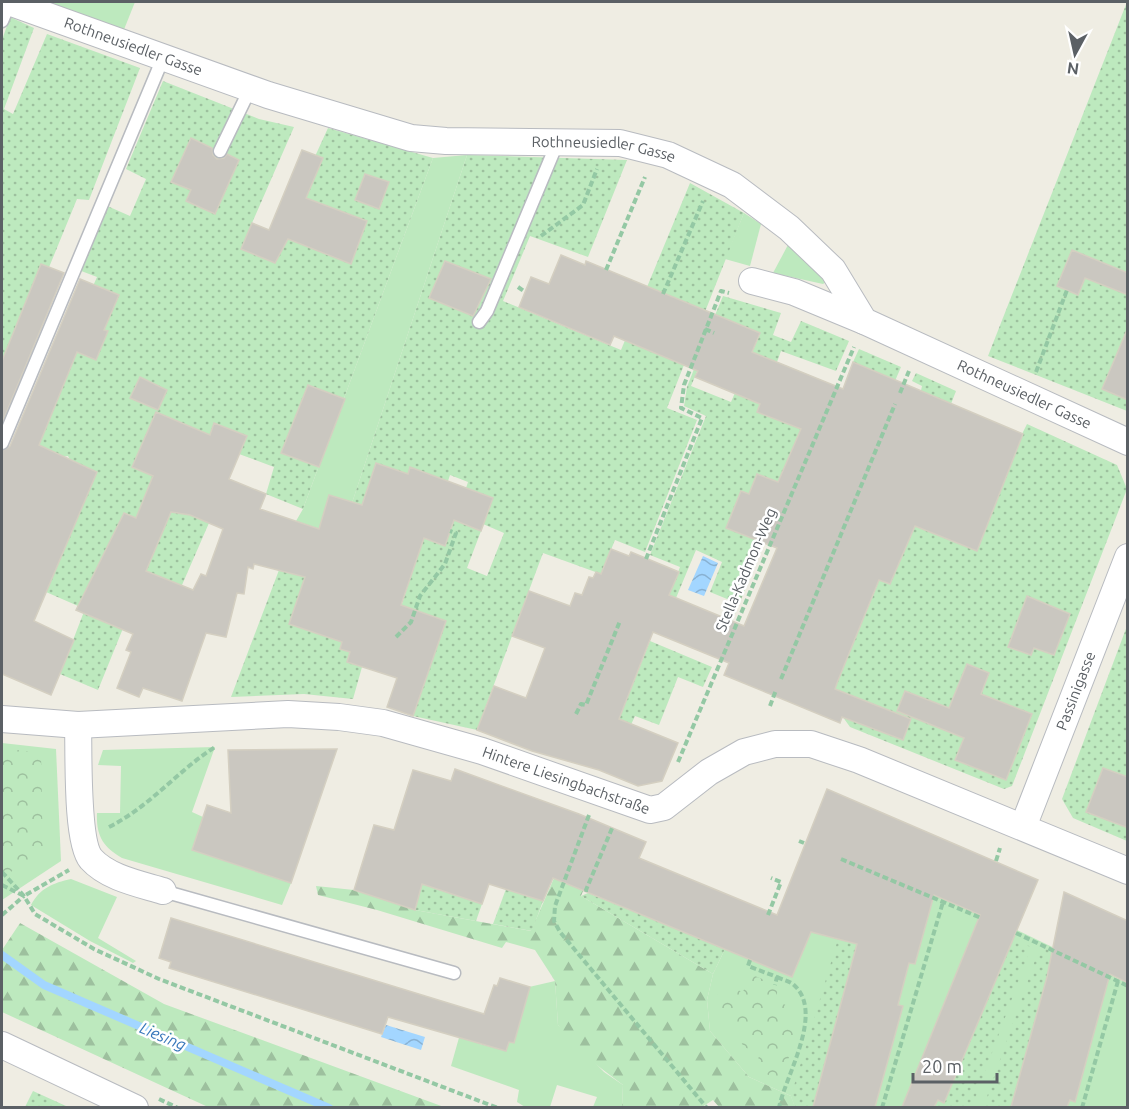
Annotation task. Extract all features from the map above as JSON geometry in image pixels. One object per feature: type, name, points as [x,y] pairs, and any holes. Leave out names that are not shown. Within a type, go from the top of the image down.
[{"type":"street","name":"Rothneusiedler Gasse","points":[[10,2],[250,89],[411,138],[446,141],[607,143],[656,151],[714,175],[761,205],[818,253],[833,270],[860,331],[1028,395],[1128,442]]},
{"type":"street","points":[[752,281],[794,292],[860,331]]},
{"type":"street","name":"Passinigasse","points":[[1023,827],[1128,557]]},
{"type":"street","name":"Hintere Liesingbachstraße","points":[[2,719],[78,725],[288,714],[339,717],[383,723],[482,751],[642,809],[657,810],[670,803],[709,772],[744,752],[775,744],[798,743],[835,751],[1128,871]]},
{"type":"street","points":[[78,725],[84,844],[91,858],[125,879],[163,891]]},
{"type":"street","points":[[2,1045],[135,1107]]},
{"type":"lane","points":[[2,21],[10,2]]},
{"type":"lane","points":[[2,443],[163,58]]},
{"type":"lane","points":[[220,151],[250,89]]},
{"type":"lane","points":[[479,322],[487,311],[558,141]]},
{"type":"lane","points":[[163,891],[454,973]]},
{"type":"path","points":[[537,246],[541,235],[583,205],[607,143]]},
{"type":"path","points":[[606,270],[656,151]]},
{"type":"path","points":[[663,294],[714,175]]},
{"type":"path","points":[[522,278],[518,289],[525,292]]},
{"type":"path","points":[[646,559],[702,418],[681,408],[684,385],[705,329],[721,291],[746,298],[752,281]]},
{"type":"path","points":[[1028,395],[1067,290]]},
{"type":"path","points":[[705,329],[714,333]]},
{"type":"path","name":"Stella-Kadmon-Weg","points":[[675,768],[860,331]]},
{"type":"path","points":[[900,393],[910,368]]},
{"type":"path","points":[[781,679],[895,404]]},
{"type":"path","points":[[396,637],[411,622],[420,596],[445,564],[456,533],[450,531]]},
{"type":"path","points":[[576,714],[580,704],[586,705],[620,621]]},
{"type":"path","points":[[770,706],[777,690]]},
{"type":"path","points":[[107,828],[133,815],[197,759],[215,747]]},
{"type":"path","points":[[597,793],[555,906],[554,921],[560,932],[707,1107]]},
{"type":"path","points":[[588,891],[586,890],[613,825]]},
{"type":"path","points":[[799,841],[804,843]]},
{"type":"path","points":[[996,861],[1000,848]]},
{"type":"path","points":[[2,915],[4,910],[24,896],[91,858]]},
{"type":"path","points":[[841,859],[981,918]]},
{"type":"path","points":[[2,872],[24,896],[35,914],[94,949],[159,979],[498,1107]]},
{"type":"path","points":[[768,915],[781,882],[771,878]]},
{"type":"path","points":[[2,885],[24,896]]},
{"type":"path","points":[[882,1107],[943,902]]},
{"type":"path","points":[[1016,933],[1128,986]]},
{"type":"path","points":[[750,960],[748,966],[795,986],[802,995],[806,1015],[805,1030],[779,1107]]},
{"type":"path","points":[[775,985],[777,977]]},
{"type":"path","points":[[1082,1107],[1118,981]]},
{"type":"green space","points":[[37,2],[135,2],[123,32]]},
{"type":"green space","points":[[1127,2],[1127,411],[988,356]]},
{"type":"green space","points":[[10,17],[34,28],[4,109],[13,114],[47,34],[140,68],[89,200],[77,199],[2,382],[2,40]]},
{"type":"green space","points":[[163,81],[259,119],[294,127],[252,223],[279,235],[328,128],[433,158],[303,509],[266,494],[274,467],[239,454],[182,585],[143,579],[98,690],[60,674],[85,609],[46,592],[79,479],[68,456],[32,462],[2,529],[2,494],[97,277],[76,269],[105,205],[130,216],[146,179],[126,169]]},
{"type":"green space","points":[[467,155],[352,503],[320,529],[296,521],[303,509],[433,158]]},
{"type":"green space","points":[[467,155],[627,160],[588,257],[530,236],[503,301],[621,350],[690,183],[744,213],[667,408],[697,420],[645,552],[615,540],[601,574],[543,553],[477,730],[413,716],[446,621],[400,610],[417,558],[375,545],[340,648],[350,652],[347,662],[362,667],[353,699],[304,694],[231,697],[279,570],[312,565],[352,503]],"holes":[[[376,463],[408,474],[410,467],[447,484],[450,475],[468,482],[466,488],[493,498],[483,524],[504,533],[487,576],[467,568],[481,531],[454,519],[444,546],[426,539],[429,529],[362,505]]]},
{"type":"green space","points":[[744,213],[761,224],[750,266],[725,259]]},
{"type":"green space","points":[[789,243],[826,282],[823,284],[773,273]]},
{"type":"green space","points":[[723,296],[781,313],[773,335],[791,342],[801,321],[849,341],[836,371],[781,351],[777,362],[831,384],[732,621],[725,618],[732,601],[710,592],[722,562],[696,550],[676,598],[669,595],[680,567],[650,555],[706,416],[684,406],[687,387],[705,341],[709,343],[691,386],[731,402],[760,334],[713,320]]},
{"type":"green space","points":[[859,349],[901,367],[895,381],[853,362]]},
{"type":"green space","points":[[916,373],[956,391],[951,404],[1022,434],[1027,424],[1117,465],[1127,489],[1012,786],[1004,789],[850,727],[830,699],[877,586],[922,386],[912,381]]},
{"type":"green space","points":[[1127,626],[1127,841],[1073,818],[1062,799]]},
{"type":"green space","points":[[650,641],[712,667],[703,687],[678,677],[659,725],[635,716],[629,729],[617,724]]},
{"type":"green space","points":[[2,743],[56,749],[61,861],[2,900]]},
{"type":"green space","points":[[215,747],[192,812],[203,817],[192,850],[291,883],[282,905],[122,858],[105,845],[99,834],[97,813],[120,813],[121,766],[98,765],[103,750]]},
{"type":"green space","points":[[2,748],[41,753],[43,853],[2,877]]},
{"type":"green space","points":[[581,816],[608,829],[581,896],[713,974],[707,1000],[710,1031],[749,1077],[791,1096],[795,1107],[719,1107],[713,1100],[702,1107],[622,1107],[623,1085],[577,1050],[558,1025],[555,981],[535,950],[506,942],[502,948],[377,910],[318,895],[316,886],[354,890],[415,910],[531,931]]},
{"type":"green space","points":[[434,840],[444,849],[431,887],[482,904],[476,921],[415,910]]},
{"type":"green space","points":[[843,856],[1017,930],[1127,983],[1127,1107],[795,1107],[791,1096],[749,1077],[710,1031],[707,1000],[713,974],[725,949],[792,977]]},
{"type":"green space","points":[[859,869],[869,902],[813,1107],[795,1107],[791,1096]]},
{"type":"green space","points":[[71,879],[117,897],[98,938],[136,961],[133,963],[90,941],[31,905],[48,887]]},
{"type":"green space","points":[[506,889],[543,901],[532,931],[493,924]]},
{"type":"green space","points":[[588,893],[725,949],[713,974],[581,896]]},
{"type":"green space","points":[[20,923],[164,1004],[444,1107],[208,1107],[2,1012],[2,950]]},
{"type":"green space","points":[[1006,935],[1031,947],[972,1107],[934,1108],[938,1100],[944,1102],[952,1082],[952,1066],[959,1069],[967,1049],[960,1045],[965,1033],[973,1036]]},
{"type":"green space","points":[[1040,946],[1105,976],[1046,979],[1011,1107],[983,1108]]},
{"type":"green space","points":[[750,974],[779,986],[775,1000],[790,1007],[785,1025],[798,1031],[781,1080],[754,1069],[760,1054],[744,1047],[716,1001],[721,984],[743,992]]},
{"type":"green space","points":[[555,981],[558,1025],[604,1072],[623,1085],[622,1107],[593,1107],[597,1097],[557,1085],[550,1107],[525,1107],[517,1102],[519,1090],[451,1066],[462,1027],[480,1044],[506,1051],[509,1042],[514,1043],[529,987]]},
{"type":"green space","points":[[33,1091],[66,1106],[66,1107],[25,1107]]},
{"type":"water","points":[[703,556],[718,563],[704,596],[688,590]]},
{"type":"water","points":[[386,1025],[425,1037],[421,1050],[381,1037]]},
{"type":"building","points":[[191,138],[212,148],[213,155],[217,159],[224,158],[227,154],[239,160],[215,214],[186,201],[191,190],[171,182]]},
{"type":"building","points":[[302,150],[323,158],[306,198],[367,221],[351,264],[288,239],[275,263],[241,249],[252,223],[269,230]]},
{"type":"building","points":[[365,174],[389,182],[379,209],[355,200]]},
{"type":"building","points":[[1072,250],[1128,273],[1128,295],[1085,278],[1078,295],[1057,286]]},
{"type":"building","points":[[561,255],[585,265],[586,261],[760,333],[752,352],[843,389],[853,362],[1023,434],[977,551],[915,526],[890,584],[879,580],[837,683],[835,689],[911,719],[903,740],[842,717],[840,723],[724,675],[729,663],[653,632],[619,719],[678,743],[662,781],[638,786],[599,770],[532,751],[477,730],[494,686],[526,698],[545,648],[512,636],[529,591],[570,606],[575,593],[582,595],[589,577],[593,578],[596,572],[601,574],[611,549],[629,556],[631,552],[679,572],[669,595],[744,626],[777,548],[726,528],[741,491],[749,494],[757,474],[778,482],[801,429],[757,412],[760,404],[695,377],[698,371],[614,336],[610,345],[519,307],[531,277],[549,284]]},
{"type":"building","points":[[445,261],[491,279],[473,316],[429,298]]},
{"type":"building","points":[[41,264],[64,273],[2,423],[2,361]]},
{"type":"building","points":[[80,279],[119,295],[104,330],[108,331],[96,360],[77,352],[39,445],[97,472],[34,621],[74,640],[51,695],[2,674],[2,451],[10,446]]},
{"type":"building","points":[[1128,330],[1128,400],[1102,389]]},
{"type":"building","points":[[140,377],[167,390],[158,410],[130,398]]},
{"type":"building","points":[[308,385],[345,399],[319,467],[281,453]]},
{"type":"building","points":[[156,412],[210,435],[214,423],[247,436],[229,479],[266,494],[260,509],[319,529],[329,495],[362,505],[376,463],[408,474],[410,467],[493,498],[481,531],[454,520],[445,546],[424,538],[401,605],[446,621],[413,716],[387,707],[397,678],[347,662],[350,652],[340,649],[342,642],[289,624],[305,577],[254,564],[253,569],[248,567],[244,594],[237,593],[226,637],[206,633],[182,701],[143,688],[139,697],[117,688],[131,652],[126,650],[133,634],[76,610],[124,513],[136,518],[153,476],[132,467]],"holes":[[[171,512],[190,515],[223,529],[206,576],[201,574],[193,590],[146,571]]]},
{"type":"building","points":[[1027,596],[1070,614],[1054,655],[1034,648],[1031,655],[1008,647]]},
{"type":"building","points":[[967,664],[989,673],[981,694],[1032,714],[1006,780],[955,760],[964,738],[897,711],[905,691],[949,708]]},
{"type":"building","points":[[337,749],[291,883],[192,850],[207,805],[231,813],[228,750]]},
{"type":"building","points":[[1103,768],[1128,777],[1128,828],[1086,812]]},
{"type":"building","points":[[455,769],[579,814],[646,842],[639,858],[777,915],[827,789],[1038,880],[944,1103],[938,1100],[934,1107],[902,1107],[980,915],[934,895],[915,964],[909,963],[898,1005],[903,1006],[875,1107],[813,1107],[857,944],[811,932],[792,977],[553,878],[543,901],[489,884],[482,904],[422,884],[415,910],[354,890],[374,825],[394,830],[413,770],[451,781]]},
{"type":"building","points":[[1064,892],[1128,921],[1128,983],[1110,974],[1075,1102],[1070,1100],[1067,1107],[1011,1107],[1047,977]]},
{"type":"building","points":[[171,918],[484,1014],[494,985],[497,986],[500,978],[530,987],[514,1043],[509,1042],[506,1051],[388,1017],[382,1034],[169,968],[171,962],[159,958]]},
{"type":"waterway","name":"Liesing","points":[[2,955],[44,985],[329,1108]]}]
